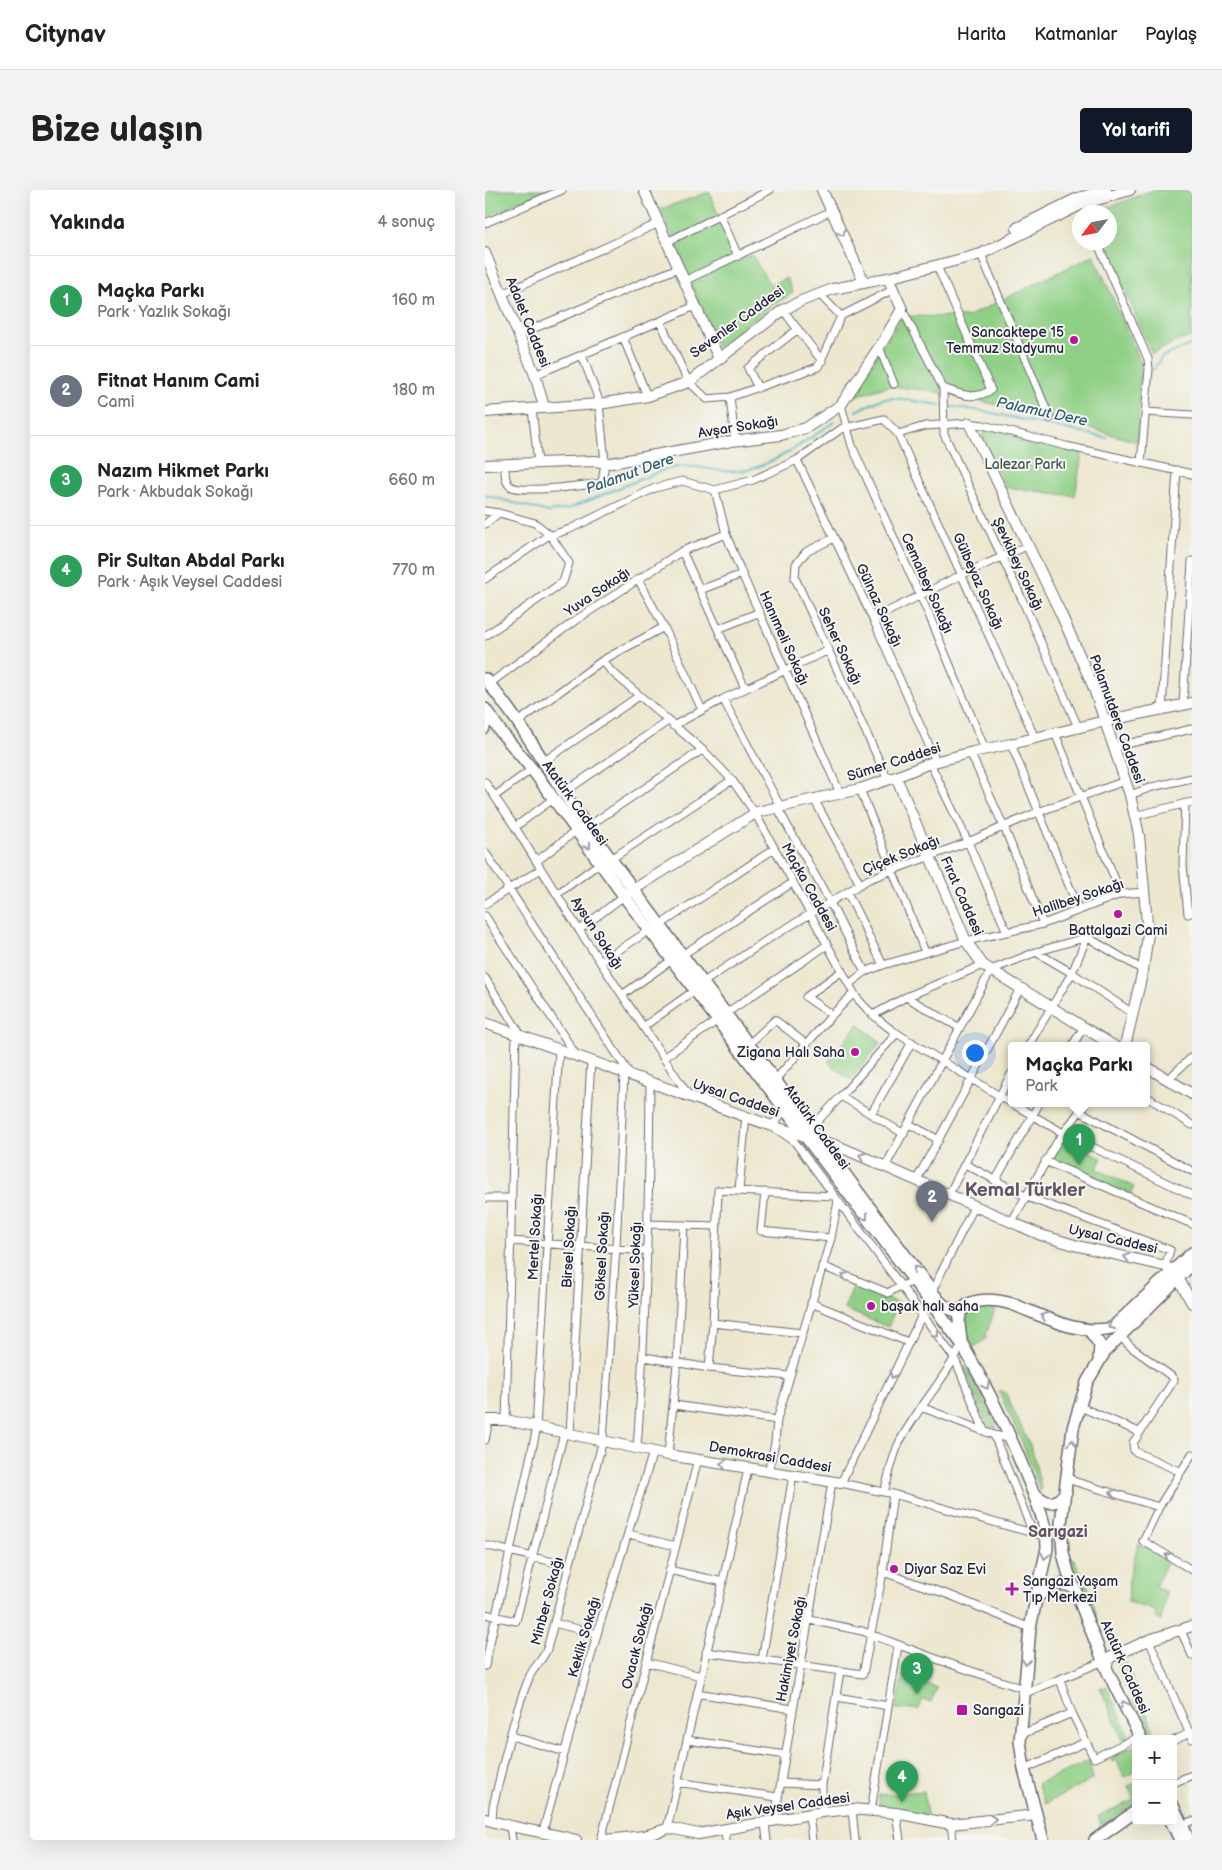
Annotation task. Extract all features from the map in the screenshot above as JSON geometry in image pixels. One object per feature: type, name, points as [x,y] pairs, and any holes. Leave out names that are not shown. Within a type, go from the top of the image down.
[{"type":"main road","name":"Atatürk Caddesi","points":[[487,682],[526,734],[543,762],[558,796]]},
{"type":"main road","points":[[487,711],[497,708],[499,696]]},
{"type":"main road","name":"Atatürk Caddesi","points":[[487,711],[532,769],[558,796],[699,986],[783,1106],[807,1132],[833,1149],[932,1291],[946,1308],[962,1311]]},
{"type":"main road","points":[[512,745],[511,738],[515,731],[519,730],[526,734]]},
{"type":"main road","name":"Atatürk Caddesi","points":[[721,1017],[748,1045],[775,1080],[826,1164],[961,1344],[1012,1439],[1033,1492],[1045,1524],[1047,1548],[1030,1628],[1020,1735],[1024,1769],[1043,1840]]},
{"type":"main road","points":[[826,1164],[833,1149]]},
{"type":"main road","points":[[961,1344],[959,1321],[962,1311],[970,1303],[981,1300],[1002,1302],[1065,1325],[1090,1331],[1112,1328],[1192,1253]]},
{"type":"main road","points":[[1172,1272],[1192,1264]]},
{"type":"main road","name":"Atatürk Caddesi","points":[[1139,1735],[1103,1666],[1073,1588],[1063,1553],[1061,1523],[1073,1428],[1082,1408],[1087,1382],[1099,1359],[1172,1272]]},
{"type":"main road","points":[[1090,1331],[1099,1345],[1099,1359]]},
{"type":"main road","points":[[1033,1492],[1044,1502],[1050,1503],[1061,1498],[1066,1492]]},
{"type":"main road","points":[[1037,1597],[1057,1584],[1065,1584],[1073,1588]]},
{"type":"main road","points":[[1095,1840],[1132,1814]]},
{"type":"main road","points":[[1180,1840],[1182,1823]]},
{"type":"main road","points":[[1182,1823],[1189,1840]]},
{"type":"street","points":[[485,223],[562,190]]},
{"type":"street","points":[[644,190],[717,356]]},
{"type":"street","points":[[667,242],[769,190]]},
{"type":"street","points":[[822,190],[863,279]]},
{"type":"street","name":"Sevenler Caddesi","points":[[717,356],[783,310],[833,288],[978,249],[1106,190]]},
{"type":"street","name":"Sevenler Caddesi","points":[[485,406],[544,405],[648,396],[688,380],[794,297],[828,284],[888,278],[981,254],[1079,201],[1130,190]]},
{"type":"street","points":[[684,281],[831,211]]},
{"type":"street","points":[[720,215],[738,256]]},
{"type":"street","points":[[502,294],[659,223]]},
{"type":"street","points":[[1100,250],[1148,359],[1141,463]]},
{"type":"street","name":"Adalet Caddesi","points":[[485,253],[535,375],[544,405]]},
{"type":"street","points":[[981,254],[1050,418]]},
{"type":"street","points":[[888,278],[943,388],[974,397],[984,395],[991,390],[937,266]]},
{"type":"street","points":[[517,335],[679,268]]},
{"type":"street","points":[[660,321],[688,380],[707,399],[730,397],[818,367],[841,316],[894,289]]},
{"type":"street","points":[[819,294],[841,316]]},
{"type":"street","points":[[535,375],[695,306]]},
{"type":"street","name":"Avşar Sokağı","points":[[485,465],[594,461],[611,463],[735,440],[781,435],[806,428],[841,405],[902,309]]},
{"type":"street","points":[[783,310],[822,361]]},
{"type":"street","points":[[758,388],[748,368],[798,329]]},
{"type":"street","points":[[623,337],[645,391]]},
{"type":"street","points":[[879,347],[894,384]]},
{"type":"street","points":[[505,464],[505,473],[510,486],[530,489],[602,483],[605,462],[599,401],[582,355]]},
{"type":"street","name":"Sevenler Caddesi","points":[[599,401],[688,380]]},
{"type":"street","name":"Şevkibey Sokağı","points":[[943,388],[943,425],[945,434],[1078,727]]},
{"type":"street","points":[[730,397],[735,440]]},
{"type":"street","name":"Sevenler Caddesi","points":[[485,412],[532,408],[544,405]]},
{"type":"street","name":"Cemalbey Sokağı","points":[[841,405],[852,446],[921,596],[985,750]]},
{"type":"street","points":[[532,408],[538,463]]},
{"type":"street","points":[[1145,412],[1192,416]]},
{"type":"street","points":[[485,579],[546,537],[570,530],[655,488],[682,481],[715,490],[753,480],[797,460],[847,426],[884,419],[898,434],[925,426],[983,424],[1192,474]]},
{"type":"street","name":"Palamutdere Caddesi","points":[[969,423],[1029,545],[1086,671],[1130,795],[1139,835],[1148,934],[1143,970],[1126,1042]]},
{"type":"street","name":"Gülbeyaz Sokağı","points":[[898,434],[1035,738]]},
{"type":"street","name":"Gülnaz Sokağı","points":[[797,460],[873,619],[1007,932]]},
{"type":"street","points":[[1162,710],[1177,470]]},
{"type":"street","name":"Hanımeli Sokağı","points":[[715,490],[726,534],[742,574],[839,793]]},
{"type":"street","points":[[485,511],[535,523],[551,535],[569,563],[563,582],[485,636]]},
{"type":"street","points":[[485,524],[499,513]]},
{"type":"street","name":"Yuva Sokağı","points":[[487,682],[576,620],[682,551],[726,534]]},
{"type":"street","name":"Seher Sokağı","points":[[834,538],[806,552],[796,564],[795,578],[892,778]]},
{"type":"street","points":[[873,619],[961,575],[1029,545]]},
{"type":"street","points":[[682,551],[745,688]]},
{"type":"street","points":[[1188,704],[1192,561]]},
{"type":"street","points":[[700,590],[742,574]]},
{"type":"street","points":[[638,579],[702,710]]},
{"type":"street","points":[[718,629],[760,612]]},
{"type":"street","points":[[518,722],[603,660],[663,627]]},
{"type":"street","points":[[515,827],[558,796],[670,724],[829,650]]},
{"type":"street","name":"Maçka Caddesi","points":[[603,660],[610,670],[702,750],[732,780],[755,813],[854,993],[873,1015],[897,1033],[1008,1101]]},
{"type":"street","points":[[543,762],[639,696]]},
{"type":"street","points":[[723,699],[865,972]]},
{"type":"street","name":"Sümer Caddesi","points":[[629,893],[755,813],[860,789],[933,762],[970,752],[1188,704]]},
{"type":"street","points":[[485,730],[487,711]]},
{"type":"street","points":[[1113,747],[1192,729]]},
{"type":"street","points":[[1055,733],[1121,894]]},
{"type":"street","points":[[1011,744],[1079,910]]},
{"type":"street","points":[[537,861],[702,750]]},
{"type":"street","points":[[970,752],[1004,827],[1043,924]]},
{"type":"street","points":[[495,796],[532,769]]},
{"type":"street","name":"Fırat Caddesi","points":[[892,778],[930,856],[966,941],[987,968],[1108,1042]]},
{"type":"street","points":[[1130,795],[1192,778]]},
{"type":"street","points":[[557,894],[732,780]]},
{"type":"street","name":"Çiçek Sokağı","points":[[643,1027],[699,986],[860,884],[892,870],[969,842],[1038,812],[1125,781]]},
{"type":"street","name":"Aysun Sokağı","points":[[485,782],[537,861],[579,930],[689,1096]]},
{"type":"street","points":[[860,789],[925,952]]},
{"type":"street","points":[[813,799],[860,884]]},
{"type":"street","points":[[1134,816],[1189,802],[1183,865],[1190,913]]},
{"type":"street","points":[[600,962],[774,850]]},
{"type":"street","points":[[485,852],[627,1074]]},
{"type":"street","points":[[485,904],[541,869]]},
{"type":"street","points":[[622,995],[792,883]]},
{"type":"street","points":[[847,892],[883,965]]},
{"type":"street","name":"Halilbey Sokağı","points":[[849,984],[865,972],[883,965],[966,941],[1043,924],[1121,894],[1145,892]]},
{"type":"street","points":[[579,930],[629,893]]},
{"type":"street","points":[[485,916],[576,1055]]},
{"type":"street","points":[[1030,1042],[1072,973],[1087,937]]},
{"type":"street","points":[[873,1015],[906,997],[1035,952],[1087,937],[1143,970]]},
{"type":"street","points":[[663,1058],[827,945]]},
{"type":"street","points":[[1035,952],[1072,973],[1134,1014]]},
{"type":"street","points":[[885,1167],[960,1028],[987,968]]},
{"type":"street","points":[[832,1015],[806,997],[841,971]]},
{"type":"street","points":[[486,982],[519,1035],[510,1241],[505,1420]]},
{"type":"street","points":[[916,1181],[1020,989]]},
{"type":"street","points":[[775,1080],[854,993]]},
{"type":"street","points":[[906,997],[960,1028]]},
{"type":"street","points":[[748,1045],[775,1020],[806,1044]]},
{"type":"street","name":"Uysal Caddesi","points":[[485,1023],[772,1126],[807,1132]]},
{"type":"street","points":[[1075,1042],[1084,1027]]},
{"type":"street","points":[[807,1132],[897,1033]]},
{"type":"street","points":[[871,1114],[912,1042]]},
{"type":"street","name":"Mertel Sokağı","points":[[485,1666],[536,1427],[559,1049]]},
{"type":"street","points":[[1167,1080],[1192,1057]]},
{"type":"street","name":"Birsel Sokağı","points":[[496,1616],[516,1621],[567,1434],[582,1246],[591,1060]]},
{"type":"street","points":[[1150,1069],[1192,1094]]},
{"type":"street","name":"Göksel Sokağı","points":[[603,1440],[627,1074]]},
{"type":"street","points":[[949,1194],[1008,1080]]},
{"type":"street","name":"Yüksel Sokağı","points":[[637,1448],[644,1357],[649,1224],[650,1082]]},
{"type":"street","points":[[841,1096],[904,1134]]},
{"type":"street","points":[[1150,1099],[1192,1124]]},
{"type":"street","points":[[783,1106],[783,1112],[772,1126],[794,1142],[955,1359],[984,1430]]},
{"type":"street","name":"Maçka Caddesi","points":[[1019,1107],[1063,1133],[1192,1195]]},
{"type":"street","points":[[995,1181],[1037,1107]]},
{"type":"street","points":[[1011,1223],[1027,1197],[1045,1161],[1082,1107]]},
{"type":"street","points":[[1079,1111],[1192,1171]]},
{"type":"street","points":[[739,1190],[746,1116]]},
{"type":"street","points":[[909,1124],[939,1140]]},
{"type":"street","name":"Uysal Caddesi","points":[[833,1149],[885,1167],[1041,1235],[1172,1272]]},
{"type":"street","points":[[1045,1161],[1192,1224]]},
{"type":"street","points":[[965,1164],[1027,1197],[1170,1250],[1172,1272],[1192,1303]]},
{"type":"street","points":[[709,1368],[713,1322],[718,1190],[739,1190],[836,1199]]},
{"type":"street","points":[[765,1192],[761,1231],[831,1238]]},
{"type":"street","points":[[485,1198],[512,1198]]},
{"type":"street","points":[[767,1472],[775,1443],[777,1420],[801,1333],[831,1238],[836,1199]]},
{"type":"street","points":[[932,1291],[975,1206]]},
{"type":"street","points":[[649,1224],[716,1226]]},
{"type":"street","points":[[668,1455],[677,1364],[684,1226]]},
{"type":"street","points":[[510,1241],[648,1251]]},
{"type":"street","points":[[822,1266],[888,1293],[900,1286],[913,1282]]},
{"type":"street","points":[[811,1303],[908,1342]]},
{"type":"street","name":"Hakimiyet Sokağı","points":[[767,1840],[769,1822],[781,1783],[792,1709],[837,1482],[877,1409],[922,1315]]},
{"type":"street","points":[[713,1322],[801,1333]]},
{"type":"street","points":[[1120,1336],[1131,1347],[1174,1380],[1139,1432],[1133,1443],[1133,1451],[1181,1472]]},
{"type":"street","points":[[884,1492],[899,1443],[921,1407],[955,1359],[961,1344]]},
{"type":"street","points":[[644,1357],[677,1364],[790,1376]]},
{"type":"street","points":[[674,1405],[777,1420]]},
{"type":"street","points":[[921,1407],[994,1435],[1012,1439]]},
{"type":"street","points":[[1082,1408],[1139,1432]]},
{"type":"street","points":[[485,1440],[487,1420]]},
{"type":"street","name":"Demokrasi Caddesi","points":[[487,1420],[505,1420],[668,1455],[837,1482],[893,1494],[1047,1537]]},
{"type":"street","points":[[994,1435],[1033,1533]]},
{"type":"street","name":"Minber Sokağı","points":[[488,1820],[523,1694],[534,1668],[544,1656],[554,1623],[603,1440]]},
{"type":"street","name":"Keklik Sokağı","points":[[550,1835],[565,1752],[597,1634],[653,1452]]},
{"type":"street","points":[[1192,1454],[1159,1507],[1143,1541],[1192,1570]]},
{"type":"street","name":"Ovacık Sokağı","points":[[601,1840],[698,1459]]},
{"type":"street","points":[[667,1829],[749,1468]]},
{"type":"street","points":[[762,1660],[793,1475]]},
{"type":"street","points":[[1068,1476],[1073,1481],[1159,1507]]},
{"type":"street","points":[[706,1652],[863,1674],[883,1572],[893,1494]]},
{"type":"street","points":[[629,1534],[675,1546]]},
{"type":"street","points":[[485,1545],[569,1566]]},
{"type":"street","points":[[669,1570],[723,1582]]},
{"type":"street","points":[[883,1572],[952,1596],[1030,1628]]},
{"type":"street","points":[[485,1614],[496,1616]]},
{"type":"street","points":[[810,1620],[871,1634],[898,1646],[1024,1691],[1103,1666],[1109,1658],[1149,1640],[1192,1626]]},
{"type":"street","points":[[554,1623],[597,1634]]},
{"type":"street","points":[[1180,1629],[1192,1655]]},
{"type":"street","points":[[1149,1640],[1191,1735],[1177,1740]]},
{"type":"street","points":[[871,1810],[898,1646]]},
{"type":"street","points":[[646,1662],[701,1676]]},
{"type":"street","points":[[822,1812],[822,1785],[841,1671]]},
{"type":"street","points":[[1059,1680],[1094,1758],[1132,1742]]},
{"type":"street","points":[[697,1693],[792,1709]]},
{"type":"street","points":[[837,1697],[888,1706]]},
{"type":"street","points":[[1020,1735],[1072,1712]]},
{"type":"street","points":[[511,1736],[565,1752]]},
{"type":"street","points":[[687,1740],[785,1755]]},
{"type":"street","points":[[1024,1769],[1086,1742]]},
{"type":"street","points":[[1177,1780],[1192,1775]]},
{"type":"street","points":[[677,1782],[777,1797]]},
{"type":"street","points":[[781,1783],[822,1785]]},
{"type":"street","points":[[852,1809],[855,1840]]},
{"type":"street","name":"Aşık Veysel Caddesi","points":[[605,1840],[646,1838],[670,1828],[698,1834],[822,1812],[852,1809],[896,1813],[951,1824],[1036,1815]]},
{"type":"street","points":[[896,1813],[900,1840]]},
{"type":"street","points":[[809,1815],[812,1840]]},
{"type":"street","points":[[488,1820],[510,1827],[576,1840]]},
{"type":"street","points":[[951,1824],[953,1840]]},
{"type":"street","points":[[510,1827],[512,1840]]},
{"type":"street","points":[[725,1829],[726,1840]]},
{"type":"green space","points":[[485,190],[548,190],[485,217]]},
{"type":"green space","points":[[1153,190],[1192,190],[1192,337],[1178,341],[1152,354],[1108,250],[1117,250],[1117,205],[1114,205]]},
{"type":"green space","points":[[709,192],[737,261],[752,255],[770,285],[787,278],[793,293],[768,308],[717,347],[661,209]]},
{"type":"green space","points":[[1094,255],[1141,363],[1137,442],[1042,414],[926,390],[889,386],[851,397],[902,316],[967,317]]},
{"type":"green space","name":"Lalezar Parkı","points":[[988,428],[1082,453],[1075,496],[1005,487],[982,437],[985,429]]},
{"type":"green space","name":"Zigana Halı Saha","points":[[858,1024],[881,1042],[851,1080],[828,1062]]},
{"type":"green space","points":[[1062,1139],[1102,1158],[1097,1169],[1134,1187],[1129,1197],[1051,1161]]},
{"type":"green space","name":"başak halı saha","points":[[854,1284],[898,1303],[888,1327],[844,1309]]},
{"type":"green space","points":[[984,1305],[996,1307],[986,1334],[987,1337],[984,1337],[985,1340],[974,1347],[968,1334],[966,1322],[971,1312]]},
{"type":"green space","points":[[966,1366],[997,1428],[988,1427],[964,1368]]},
{"type":"green space","points":[[1003,1391],[1032,1450],[1042,1490],[1040,1491],[1022,1442],[999,1392]]},
{"type":"green space","points":[[1138,1544],[1169,1558],[1155,1587],[1166,1592],[1161,1621],[1156,1618],[1156,1611],[1128,1602],[1129,1578]]},
{"type":"green space","points":[[1074,1559],[1089,1590],[1097,1618],[1093,1622],[1070,1560]]},
{"type":"green space","points":[[1126,1662],[1155,1735],[1148,1735],[1145,1724],[1117,1666]]},
{"type":"green space","points":[[903,1675],[937,1688],[931,1702],[922,1700],[919,1709],[896,1709]]},
{"type":"green space","points":[[1100,1687],[1107,1688],[1130,1738],[1123,1740]]},
{"type":"green space","points":[[1132,1747],[1132,1773],[1124,1777],[1116,1760],[1112,1762],[1110,1758]]},
{"type":"green space","points":[[1089,1761],[1093,1779],[1045,1804],[1037,1784]]},
{"type":"green space","points":[[1132,1784],[1132,1795],[1128,1786]]},
{"type":"green space","points":[[924,1791],[927,1815],[879,1808],[879,1795]]},
{"type":"green space","points":[[1132,1801],[1132,1806],[1101,1825],[1098,1816]]},
{"type":"waterway","name":"Palamut Dere","points":[[1153,370],[1162,357],[1192,344]]},
{"type":"waterway","name":"Palamut Dere","points":[[856,411],[882,399],[895,398],[940,405]]},
{"type":"waterway","name":"Palamut Dere","points":[[945,406],[983,411],[1107,438]]},
{"type":"waterway","name":"Palamut Dere","points":[[485,495],[548,512],[568,509],[663,470],[684,467],[729,471],[751,469],[776,459],[834,422]]},
{"type":"place","name":"Sancaktepe 15 Temmuz Stadyumu","points":[[1074,340]]},
{"type":"place","name":"Battalgazi Cami","points":[[1118,914]]},
{"type":"place","name":"Zigana Halı Saha","points":[[855,1052]]},
{"type":"place","name":"Maçka Parkı","points":[[1079,1165]]},
{"type":"place","name":"Fitnat Hanım Cami","points":[[932,1222]]},
{"type":"place","name":"başak halı saha","points":[[871,1306]]},
{"type":"place","name":"Diyar Saz Evi","points":[[894,1569]]},
{"type":"place","name":"Sarıgazi Yaşam Tıp Merkezi","points":[[1012,1589]]},
{"type":"place","name":"Nazım Hikmet Parkı","points":[[917,1694]]},
{"type":"place","name":"Sarıgazi","points":[[962,1710]]},
{"type":"place","name":"Pir Sultan Abdal Parkı","points":[[902,1802]]},
{"type":"district","name":"Kemal Türkler","points":[[1025,1190]]},
{"type":"district","name":"Sarıgazi","points":[[1058,1532]]}]
